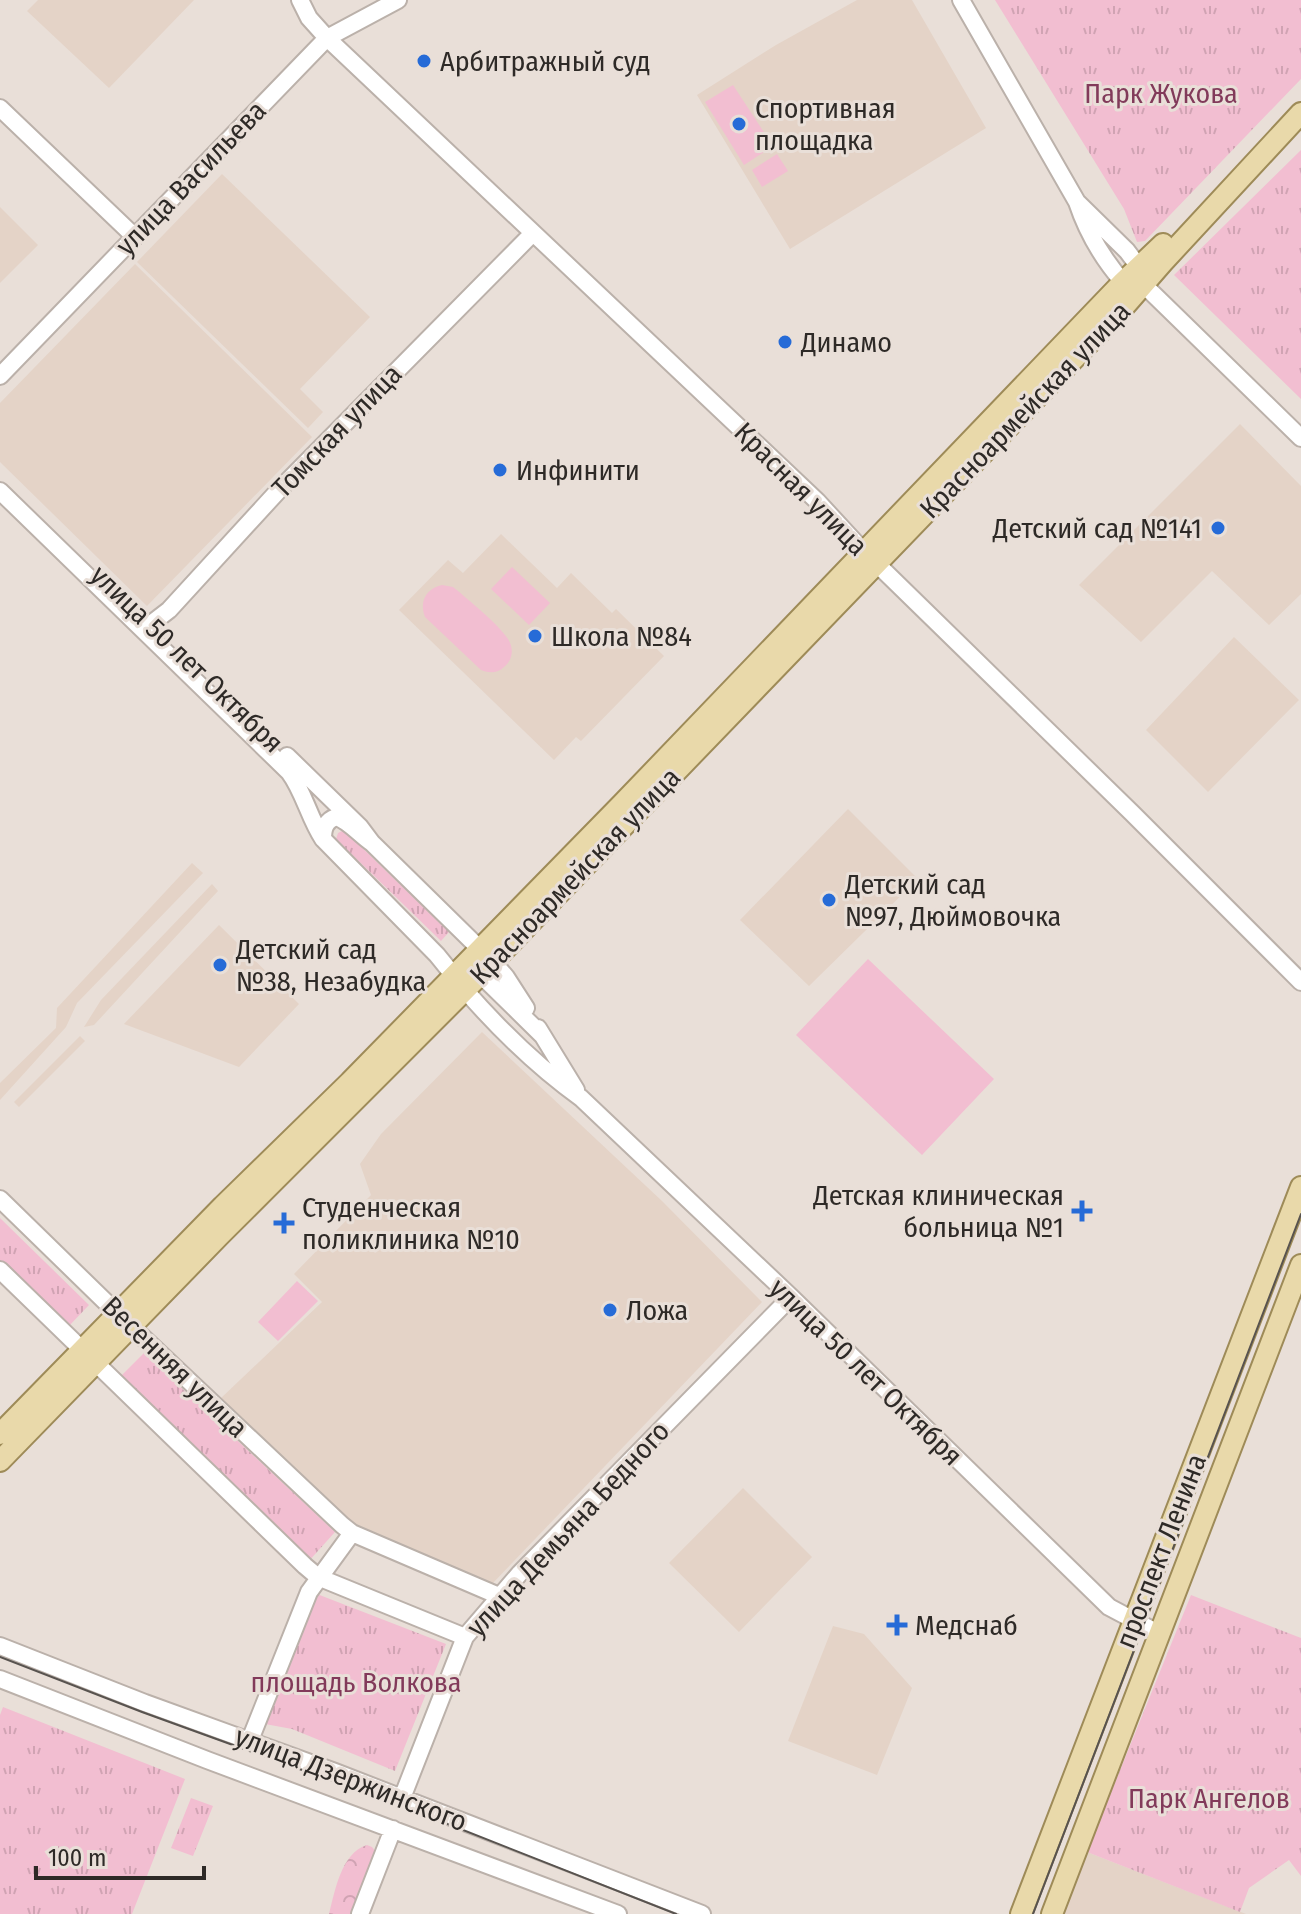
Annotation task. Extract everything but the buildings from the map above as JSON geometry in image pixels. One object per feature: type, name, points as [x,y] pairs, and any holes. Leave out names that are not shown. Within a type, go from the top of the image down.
[{"type":"main road","points":[[1142,276],[1173,233],[1301,94]]},
{"type":"main road","points":[[1123,282],[1142,276],[1163,262],[1301,113]]},
{"type":"main road","name":"Красноармейская улица","points":[[0,1461],[223,1206],[350,1082],[474,970],[1142,276]]},
{"type":"main road","name":"Красноармейская улица","points":[[870,558],[1123,282]]},
{"type":"main road","name":"проспект Ленина","points":[[1021,1914],[1301,1187]]},
{"type":"main road","name":"проспект Ленина","points":[[1052,1914],[1301,1265]]},
{"type":"main road","name":"Красноармейская улица","points":[[0,1434],[89,1357]]},
{"type":"street","name":"Красная улица","points":[[300,0],[309,18],[327,38],[817,501],[870,558],[1301,982]]},
{"type":"street","name":"улица Васильева","points":[[0,376],[327,38],[398,0]]},
{"type":"street","points":[[961,0],[1077,202],[1085,225],[1110,267],[1123,282]]},
{"type":"street","points":[[0,108],[135,237]]},
{"type":"street","points":[[1077,202],[1127,251],[1142,276],[1301,438]]},
{"type":"street","name":"Томская улица","points":[[147,627],[169,610],[289,480],[533,233]]},
{"type":"street","name":"улица 50 лет Октября","points":[[0,477],[289,772],[323,839],[437,955],[513,987],[581,1098]]},
{"type":"street","name":"улица 50 лет Октября","points":[[0,491],[360,827],[474,970],[479,1006],[791,1297],[1109,1607],[1160,1634]]},
{"type":"street","name":"улица 50 лет Октября","points":[[323,839],[329,820],[336,817],[372,843]]},
{"type":"street","name":"Весенняя улица","points":[[0,1199],[352,1533],[499,1596]]},
{"type":"street","name":"Весенняя улица","points":[[0,1270],[318,1577],[465,1637]]},
{"type":"street","name":"улица Демьяна Бедного","points":[[402,1798],[465,1637],[499,1596],[791,1297]]},
{"type":"street","points":[[250,1740],[309,1592],[352,1533]]},
{"type":"street","name":"улица Дзержинского","points":[[0,1646],[702,1914]]},
{"type":"street","name":"улица Дзержинского","points":[[0,1679],[618,1914]]},
{"type":"street","points":[[360,1914],[393,1829]]},
{"type":"shaded area","points":[[38,0],[194,0],[109,88],[27,11]]},
{"type":"shaded area","points":[[857,0],[912,0],[986,128],[790,249],[697,95],[776,45]]},
{"type":"shaded area","points":[[222,174],[370,317],[300,389],[323,412],[308,428],[137,262]]},
{"type":"shaded area","points":[[0,207],[38,245],[0,283]]},
{"type":"shaded area","points":[[135,264],[312,437],[147,606],[0,462],[0,403]]},
{"type":"shaded area","name":"Детский сад №141","points":[[1240,424],[1301,486],[1301,594],[1269,625],[1212,571],[1141,642],[1079,585]]},
{"type":"shaded area","name":"Школа №84","points":[[501,534],[557,588],[571,573],[612,613],[616,609],[664,656],[581,741],[576,737],[554,760],[399,610],[448,560],[463,573]]},
{"type":"shaded area","points":[[1234,637],[1299,700],[1208,792],[1146,730]]},
{"type":"shaded area","name":"Детский сад №97, Дюймовочка","points":[[848,809],[918,879],[809,986],[740,920]]},
{"type":"shaded area","points":[[192,863],[203,873],[77,1003],[66,1027],[0,1100],[0,1083],[56,1028],[57,1008]]},
{"type":"shaded area","points":[[212,884],[218,891],[94,1025],[84,1027],[101,1000]]},
{"type":"shaded area","name":"Детский сад №38, Незабудка","points":[[219,925],[299,1004],[239,1067],[124,1024]]},
{"type":"shaded area","points":[[482,1032],[662,1201],[762,1302],[492,1584],[346,1520],[220,1399],[322,1302],[294,1274],[371,1195],[360,1164],[381,1134]]},
{"type":"shaded area","points":[[80,1036],[85,1041],[19,1107],[14,1102]]},
{"type":"shaded area","points":[[743,1488],[812,1557],[739,1632],[669,1563]]},
{"type":"shaded area","points":[[833,1626],[864,1634],[912,1688],[877,1775],[788,1741]]},
{"type":"shaded area","points":[[1087,1852],[1246,1914],[1063,1914]]},
{"type":"green space","name":"Парк Жукова","points":[[995,0],[1301,0],[1301,79],[1145,241],[1137,242],[1124,209]]},
{"type":"green space","name":"Спортивная площадка","points":[[733,85],[773,146],[744,165],[705,102]]},
{"type":"green space","points":[[1301,150],[1301,399],[1174,275]]},
{"type":"green space","points":[[777,154],[788,171],[762,187],[752,170]]},
{"type":"green space","points":[[512,567],[550,603],[529,625],[491,589]]},
{"type":"green space","points":[[442,585],[458,591],[508,639],[512,654],[501,669],[493,672],[481,670],[425,617],[425,596]]},
{"type":"green space","points":[[344,830],[449,932],[441,941],[336,839],[338,833]]},
{"type":"green space","points":[[868,959],[994,1079],[922,1155],[796,1035]]},
{"type":"green space","points":[[0,1218],[89,1305],[68,1327],[0,1261]]},
{"type":"green space","points":[[297,1281],[318,1301],[278,1341],[258,1322]]},
{"type":"green space","points":[[144,1353],[335,1532],[308,1562],[121,1376]]},
{"type":"green space","name":"площадь Волкова","points":[[317,1594],[446,1644],[395,1771],[292,1729],[265,1724]]},
{"type":"green space","name":"Парк Ангелов","points":[[1191,1595],[1301,1638],[1301,1876],[1289,1860],[1249,1888],[1240,1912],[1087,1852]]},
{"type":"green space","points":[[3,1707],[185,1779],[132,1914],[0,1914],[0,1715]]},
{"type":"green space","points":[[191,1798],[213,1806],[193,1856],[171,1848]]},
{"type":"green space","points":[[367,1845],[376,1852],[355,1914],[329,1914],[345,1864],[358,1849]]},
{"type":"tram line","points":[[1033,1914],[1301,1214]]},
{"type":"tram line","points":[[0,1657],[415,1811],[676,1914]]},
{"type":"place","name":"Арбитражный суд","points":[[424,61]]},
{"type":"place","name":"Спортивная площадка","points":[[739,124]]},
{"type":"place","name":"Динамо","points":[[785,342]]},
{"type":"place","name":"Инфинити","points":[[500,470]]},
{"type":"place","name":"Детский сад №141","points":[[1218,528]]},
{"type":"place","name":"Школа №84","points":[[535,636]]},
{"type":"place","name":"Детский сад №97, Дюймовочка","points":[[829,900]]},
{"type":"place","name":"Детский сад №38, Незабудка","points":[[220,965]]},
{"type":"place","name":"Детская клиническая больница №1","points":[[1082,1211]]},
{"type":"place","name":"Студенческая поликлиника №10","points":[[284,1223]]},
{"type":"place","name":"Ложа","points":[[610,1310]]},
{"type":"place","name":"Медснаб","points":[[897,1625]]}]
